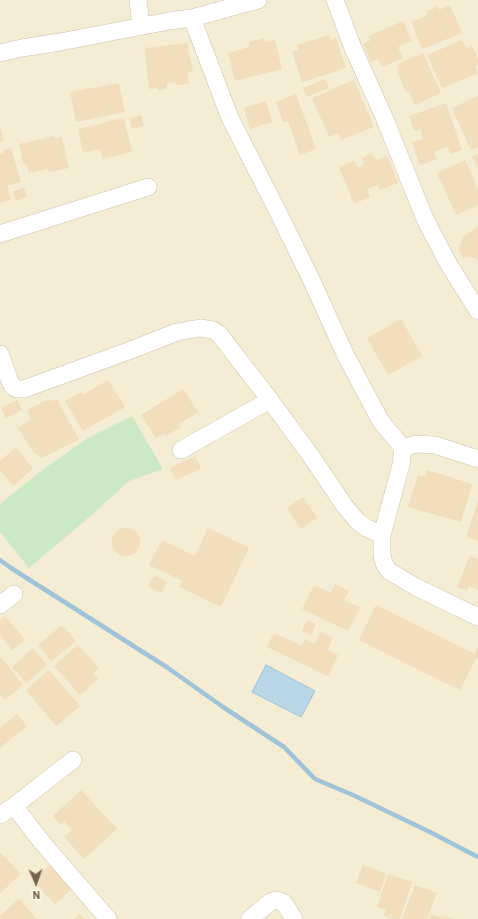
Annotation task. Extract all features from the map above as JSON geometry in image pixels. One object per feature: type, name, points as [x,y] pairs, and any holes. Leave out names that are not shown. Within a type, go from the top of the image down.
[{"type":"street","points":[[138,0],[141,26]]},
{"type":"street","points":[[0,53],[141,26],[192,18],[258,0]]},
{"type":"street","points":[[335,0],[353,48],[384,117],[425,219],[448,263],[478,311]]},
{"type":"street","points":[[192,18],[230,118],[311,279],[344,354],[379,418],[403,448],[401,465],[382,535],[384,563],[389,571],[416,587],[478,617]]},
{"type":"street","points":[[0,234],[148,187]]},
{"type":"street","points":[[0,354],[13,387],[17,389],[24,389],[177,332],[200,328],[213,330],[219,334],[270,400],[311,456],[344,505],[358,522],[382,535]]},
{"type":"street","points":[[181,450],[270,400]]},
{"type":"street","points":[[403,448],[416,444],[435,445],[478,459]]},
{"type":"street","points":[[0,605],[14,594]]},
{"type":"street","points":[[73,760],[7,811],[41,841],[108,919]]},
{"type":"street","points":[[250,919],[270,902],[277,900],[284,902],[294,919]]},
{"type":"shaded area","points":[[0,0],[478,0],[478,919],[0,919]]},
{"type":"green space","points":[[132,416],[163,469],[129,481],[29,568],[0,532],[0,504],[45,468],[88,438]]},
{"type":"water","points":[[266,665],[315,691],[301,717],[252,692]]},
{"type":"building","points":[[450,5],[462,33],[422,49],[411,22],[427,15],[427,11],[438,6],[439,10]]},
{"type":"building","points":[[403,21],[412,41],[398,47],[403,58],[382,67],[378,59],[371,62],[363,44],[370,41],[368,36]]},
{"type":"building","points":[[329,35],[331,40],[336,38],[346,68],[302,82],[292,52],[299,50],[297,45]]},
{"type":"building","points":[[264,38],[265,42],[275,40],[282,69],[235,81],[228,53],[249,47],[249,42]]},
{"type":"building","points":[[462,40],[466,48],[472,45],[478,60],[478,65],[475,66],[478,73],[442,88],[427,55]]},
{"type":"building","points":[[187,43],[193,71],[187,72],[189,84],[176,85],[175,82],[167,83],[167,89],[149,89],[145,48]]},
{"type":"building","points":[[423,53],[441,93],[415,105],[409,91],[406,92],[397,71],[399,70],[397,64]]},
{"type":"building","points":[[325,79],[329,88],[307,97],[303,88]]},
{"type":"building","points":[[354,80],[374,127],[341,140],[338,133],[329,137],[312,98]]},
{"type":"building","points":[[119,83],[125,112],[76,122],[70,92]]},
{"type":"building","points":[[296,94],[316,149],[300,155],[288,121],[283,122],[276,102]]},
{"type":"building","points":[[478,96],[478,147],[471,150],[452,108]]},
{"type":"building","points":[[266,101],[272,122],[250,129],[244,108]]},
{"type":"building","points":[[446,103],[462,150],[450,154],[448,147],[434,152],[437,159],[420,165],[412,142],[423,139],[420,129],[414,131],[409,116]]},
{"type":"building","points":[[141,115],[144,126],[132,129],[129,118]]},
{"type":"building","points":[[124,118],[132,152],[102,159],[100,149],[83,153],[78,129]]},
{"type":"building","points":[[1,128],[4,141],[0,142],[0,129]]},
{"type":"building","points":[[54,136],[54,138],[62,137],[69,168],[49,172],[48,169],[29,173],[27,164],[23,164],[19,144]]},
{"type":"building","points":[[11,148],[21,182],[7,186],[11,200],[0,203],[0,154],[3,153],[3,150]]},
{"type":"building","points":[[370,154],[377,160],[387,156],[398,183],[380,190],[378,185],[367,189],[370,197],[354,204],[339,167],[354,161],[358,168],[364,163],[362,158]]},
{"type":"building","points":[[478,154],[478,169],[472,156]]},
{"type":"building","points":[[465,160],[478,190],[478,205],[456,215],[437,173]]},
{"type":"building","points":[[24,188],[27,197],[16,201],[13,191]]},
{"type":"building","points":[[478,226],[478,261],[475,258],[463,257],[458,249],[462,243],[462,238]]},
{"type":"building","points":[[401,319],[422,356],[388,375],[367,338]]},
{"type":"building","points":[[108,380],[125,407],[83,431],[65,401],[81,392],[83,395]]},
{"type":"building","points":[[183,389],[198,412],[179,424],[181,427],[166,436],[165,433],[156,438],[141,415]]},
{"type":"building","points":[[17,400],[22,410],[6,418],[1,408]]},
{"type":"building","points":[[57,400],[79,439],[42,458],[33,452],[18,428],[31,420],[28,410],[45,401]]},
{"type":"building","points":[[16,447],[33,469],[13,486],[0,470],[0,461]]},
{"type":"building","points":[[195,456],[201,468],[176,480],[170,468]]},
{"type":"building","points":[[427,470],[472,484],[461,522],[408,507],[418,475],[425,477]]},
{"type":"building","points":[[303,497],[317,518],[301,529],[287,508]]},
{"type":"building","points":[[478,501],[478,541],[466,537]]},
{"type":"building","points":[[126,528],[136,532],[140,542],[136,552],[126,556],[116,552],[112,542],[116,532]]},
{"type":"building","points":[[208,528],[249,548],[221,607],[179,587],[182,581],[149,565],[162,540],[195,556]]},
{"type":"building","points":[[470,556],[478,559],[478,590],[469,586],[467,591],[457,587]]},
{"type":"building","points":[[154,575],[167,582],[161,593],[148,586]]},
{"type":"building","points":[[335,584],[349,591],[344,600],[360,608],[348,631],[302,609],[314,585],[331,593]]},
{"type":"building","points":[[376,605],[475,654],[478,647],[478,659],[476,658],[460,690],[359,640]]},
{"type":"building","points":[[5,616],[25,640],[12,650],[0,635],[0,620]]},
{"type":"building","points":[[307,620],[316,624],[311,636],[302,631]]},
{"type":"building","points":[[62,625],[76,641],[51,661],[38,645]]},
{"type":"building","points":[[320,632],[333,638],[328,650],[338,655],[328,676],[267,647],[274,633],[302,646],[305,639],[315,644]]},
{"type":"building","points":[[78,645],[99,668],[93,674],[98,679],[80,695],[54,666]]},
{"type":"building","points":[[33,648],[47,665],[26,683],[12,667]]},
{"type":"building","points":[[0,656],[23,685],[5,700],[0,694]]},
{"type":"building","points":[[49,670],[80,706],[56,726],[26,690]]},
{"type":"building","points":[[17,714],[27,726],[0,748],[0,728]]},
{"type":"building","points":[[81,790],[117,829],[84,859],[64,837],[72,830],[64,821],[61,825],[53,816]]},
{"type":"building","points":[[0,852],[21,874],[0,893]]},
{"type":"building","points":[[52,863],[74,887],[55,904],[33,881]]},
{"type":"building","points":[[363,865],[386,874],[380,892],[356,883]]},
{"type":"building","points":[[388,874],[412,882],[400,919],[384,916],[386,910],[377,907]]},
{"type":"building","points":[[415,885],[437,893],[427,919],[402,919]]},
{"type":"building","points":[[19,899],[37,919],[1,919],[0,916]]},
{"type":"building","points":[[80,914],[85,919],[74,919]]},
{"type":"building","points":[[430,914],[446,918],[454,919],[429,919]]},
{"type":"waterway","points":[[0,560],[168,668],[223,707],[284,747],[315,779],[353,795],[478,857]]}]
